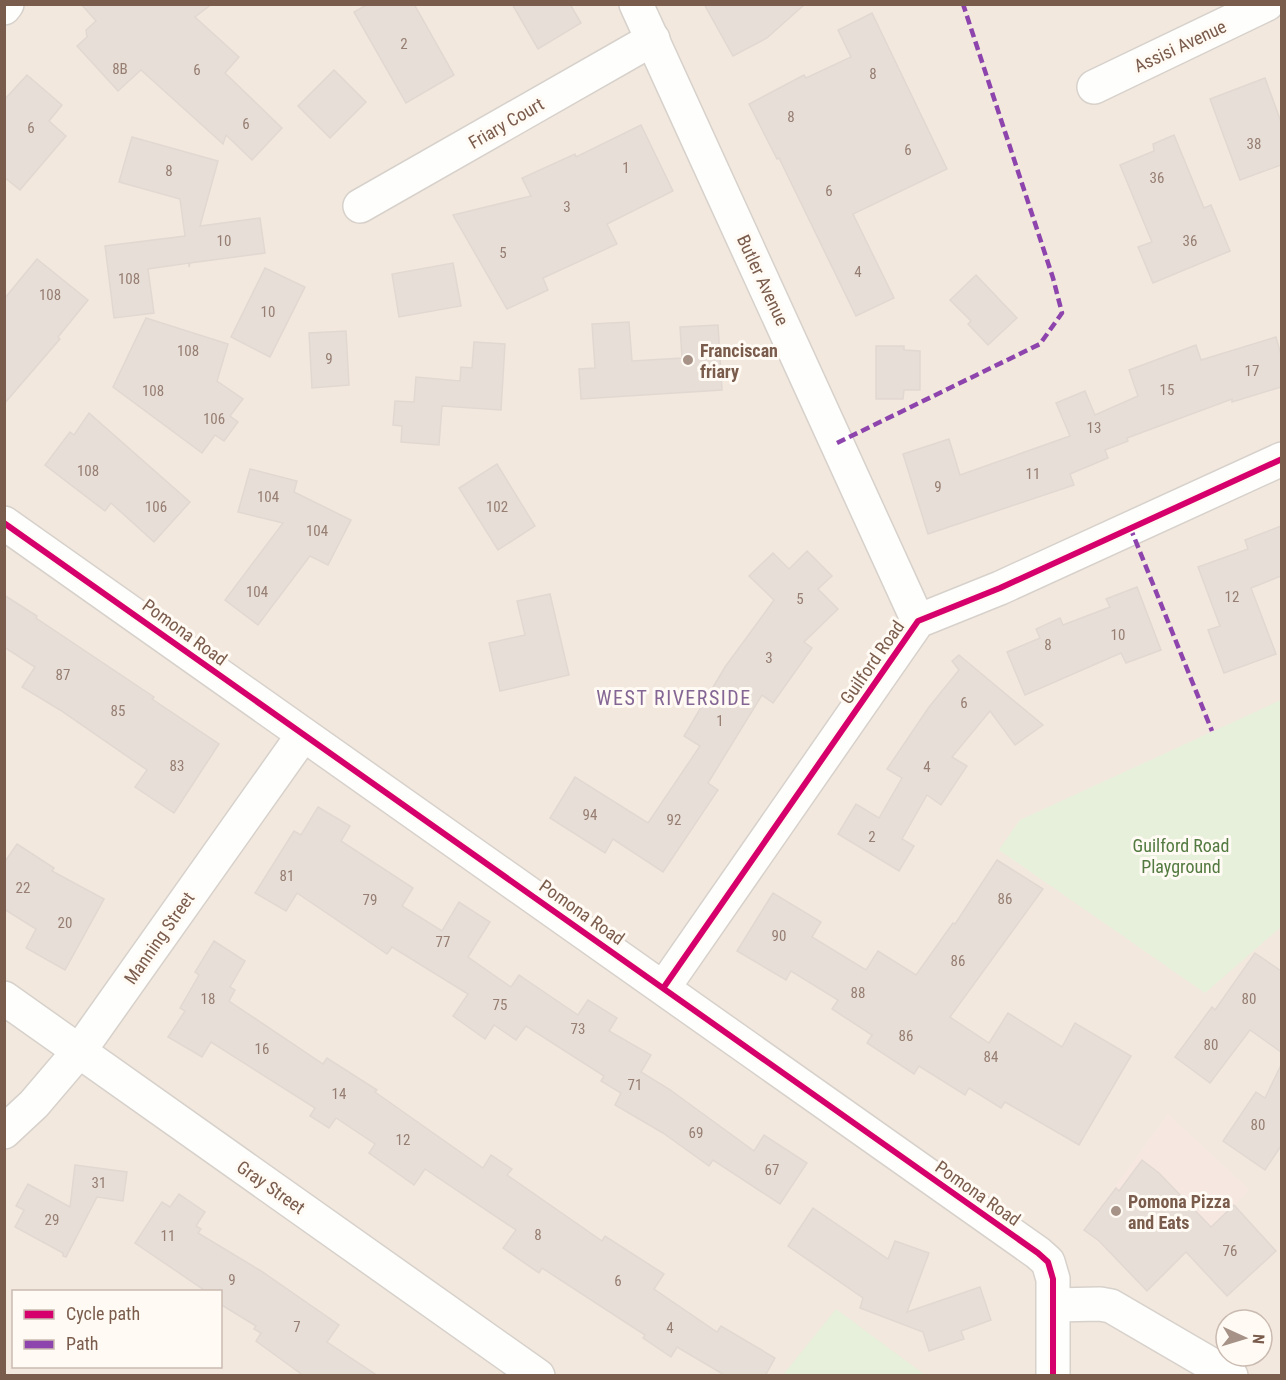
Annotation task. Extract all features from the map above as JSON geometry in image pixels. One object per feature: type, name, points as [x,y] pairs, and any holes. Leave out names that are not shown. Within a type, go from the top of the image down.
[{"type":"street","name":"Butler Avenue","points":[[636,4],[918,621]]},
{"type":"street","name":"Assisi Avenue","points":[[1094,87],[1267,4]]},
{"type":"street","name":"Friary Court","points":[[360,206],[653,39]]},
{"type":"street","name":"Guilford Road","points":[[664,987],[918,621],[999,588],[1281,459]]},
{"type":"street","name":"Pomona Road","points":[[4,523],[1038,1253],[1048,1262],[1053,1279],[1053,1376]]},
{"type":"street","name":"Manning Street","points":[[4,1132],[34,1104],[80,1050],[303,735]]},
{"type":"street","name":"Gray Street","points":[[4,998],[538,1376]]},
{"type":"street","points":[[1054,1305],[1100,1304],[1111,1306],[1231,1376]]},
{"type":"shaded area","points":[[5,5],[1281,5],[1281,1375],[5,1376]]},
{"type":"shaded area","points":[[1168,1114],[1250,1190],[1149,1288],[1083,1230]]},
{"type":"green space","name":"Guilford Road Playground","points":[[1281,700],[1281,927],[1205,993],[999,850],[1020,820]]},
{"type":"green space","points":[[836,1309],[925,1375],[783,1375]]},
{"type":"building","points":[[81,4],[212,4],[195,17],[239,57],[225,73],[282,128],[252,160],[226,135],[223,144],[141,70],[118,91],[77,46],[87,37],[86,30],[96,21]]},
{"type":"building","points":[[368,4],[414,4],[454,75],[406,103],[354,12]]},
{"type":"building","points":[[512,4],[570,4],[581,23],[538,49]]},
{"type":"building","points":[[704,4],[805,4],[767,38],[733,56]]},
{"type":"building","points":[[872,13],[947,169],[853,214],[894,298],[856,316],[779,158],[777,159],[749,104],[804,75],[806,78],[851,57],[838,30]]},
{"type":"building","points":[[334,70],[366,102],[330,138],[298,106]]},
{"type":"building","points":[[27,75],[62,105],[49,121],[66,136],[20,190],[4,177],[4,100]]},
{"type":"building","points":[[1265,78],[1281,122],[1281,165],[1240,180],[1210,99]]},
{"type":"building","points":[[641,125],[673,191],[607,224],[617,244],[543,278],[548,290],[507,309],[453,215],[531,196],[522,178],[575,154],[576,157]]},
{"type":"building","points":[[1174,135],[1204,208],[1211,205],[1230,251],[1153,283],[1138,247],[1152,242],[1120,165],[1154,151],[1153,144]]},
{"type":"building","points":[[132,137],[218,161],[200,226],[260,218],[265,253],[190,263],[189,267],[189,263],[148,269],[154,313],[114,318],[105,246],[185,236],[180,199],[119,182]]},
{"type":"building","points":[[37,259],[88,300],[58,337],[60,339],[4,404],[4,299]]},
{"type":"building","points":[[453,263],[461,306],[399,317],[392,274]]},
{"type":"building","points":[[265,268],[305,287],[270,357],[231,337]]},
{"type":"building","points":[[976,275],[1017,318],[988,345],[968,324],[971,321],[950,300]]},
{"type":"building","points":[[146,318],[228,344],[217,381],[243,399],[230,416],[238,422],[224,441],[215,435],[202,453],[113,387]]},
{"type":"building","name":"Franciscan friary","points":[[629,322],[632,361],[682,358],[680,327],[718,325],[722,390],[581,399],[579,369],[595,368],[592,324]]},
{"type":"building","points":[[346,331],[349,385],[312,388],[309,333]]},
{"type":"building","points":[[1276,337],[1281,355],[1281,387],[1232,402],[1232,399],[1127,438],[1128,441],[1105,450],[1108,458],[1070,474],[1074,485],[928,534],[903,454],[949,439],[960,475],[1070,436],[1056,403],[1085,391],[1095,415],[1138,396],[1129,370],[1196,345],[1201,360]]},
{"type":"building","points":[[474,342],[505,344],[501,410],[442,406],[439,445],[401,442],[402,426],[393,425],[395,401],[414,402],[416,377],[460,381],[461,367],[472,368]]},
{"type":"building","points":[[876,346],[904,346],[904,350],[920,351],[920,390],[904,390],[903,399],[876,399]]},
{"type":"building","points":[[89,413],[190,502],[154,542],[111,503],[105,511],[45,465],[70,432],[74,435]]},
{"type":"building","points":[[497,464],[535,526],[498,550],[459,488]]},
{"type":"building","points":[[250,469],[297,481],[294,492],[351,520],[328,565],[310,556],[258,625],[225,600],[283,523],[238,512]]},
{"type":"building","points":[[1281,526],[1281,576],[1251,588],[1276,654],[1224,673],[1208,630],[1220,626],[1198,567],[1248,549],[1245,540]]},
{"type":"building","points":[[807,551],[832,576],[818,589],[838,609],[804,642],[812,648],[773,703],[762,695],[708,783],[718,790],[663,872],[613,839],[605,853],[550,818],[575,777],[648,823],[700,746],[684,736],[725,667],[774,600],[749,576],[773,553],[789,569]]},
{"type":"building","points":[[1137,587],[1161,650],[1126,663],[1121,653],[1025,695],[1007,652],[1040,638],[1036,629],[1060,618],[1063,625],[1110,607],[1106,599]]},
{"type":"building","points":[[550,594],[569,675],[500,691],[489,643],[525,635],[517,601]]},
{"type":"building","points":[[4,595],[219,744],[174,813],[135,787],[147,770],[60,710],[22,687],[35,667],[4,647]]},
{"type":"building","points":[[959,655],[1043,725],[1015,745],[990,711],[952,757],[967,766],[941,805],[927,795],[902,839],[914,846],[899,871],[838,834],[856,804],[879,818],[902,778],[887,769],[929,707],[959,670],[952,661]]},
{"type":"building","points":[[318,807],[350,826],[341,841],[413,888],[402,906],[442,931],[459,902],[490,922],[468,957],[511,987],[519,975],[578,1015],[588,1000],[617,1018],[609,1031],[651,1055],[641,1072],[669,1089],[754,1151],[764,1135],[807,1163],[780,1204],[713,1160],[709,1166],[663,1133],[615,1105],[621,1093],[601,1081],[604,1076],[526,1026],[516,1040],[494,1025],[485,1039],[453,1016],[468,994],[392,947],[387,954],[297,893],[286,911],[255,893],[294,831],[301,835]]},
{"type":"building","points":[[17,844],[54,868],[52,871],[104,899],[65,970],[26,948],[36,929],[4,909],[4,863]]},
{"type":"building","points":[[997,860],[1043,889],[950,1017],[989,1043],[1008,1013],[1062,1047],[1075,1023],[1131,1056],[1079,1145],[1005,1102],[1001,1108],[969,1088],[965,1095],[919,1066],[914,1074],[867,1043],[872,1035],[832,1009],[838,1000],[791,971],[786,980],[737,951],[773,893],[821,922],[812,937],[866,970],[878,951],[916,975],[953,923],[955,924]]},
{"type":"building","points":[[214,941],[245,961],[230,987],[235,990],[229,1001],[323,1064],[327,1058],[377,1090],[375,1092],[483,1168],[491,1155],[512,1169],[507,1175],[602,1241],[605,1236],[664,1274],[654,1289],[717,1332],[721,1326],[775,1358],[765,1376],[726,1376],[677,1347],[671,1357],[643,1338],[645,1335],[542,1268],[539,1273],[503,1248],[516,1230],[425,1169],[414,1185],[369,1153],[375,1144],[336,1118],[329,1128],[310,1116],[315,1108],[211,1042],[202,1057],[168,1037],[185,1011],[180,1008],[199,975],[195,972]]},
{"type":"building","points":[[1255,953],[1281,971],[1281,1052],[1250,1030],[1210,1083],[1175,1057],[1212,1007],[1215,1010]]},
{"type":"building","points":[[1281,1065],[1281,1146],[1265,1170],[1223,1141],[1256,1092],[1265,1098]]},
{"type":"building","points":[[1142,1160],[1159,1173],[1211,1227],[1234,1205],[1276,1251],[1227,1296],[1186,1252],[1147,1291],[1099,1241],[1084,1230],[1116,1188],[1119,1191]]},
{"type":"building","points":[[75,1165],[127,1172],[123,1201],[97,1197],[66,1257],[63,1253],[15,1227],[24,1210],[16,1206],[28,1184],[70,1207]]},
{"type":"building","points":[[179,1194],[205,1212],[196,1226],[201,1229],[198,1233],[261,1271],[339,1325],[327,1342],[378,1376],[304,1376],[256,1341],[261,1333],[254,1329],[256,1326],[222,1305],[222,1290],[204,1290],[135,1243],[162,1202],[170,1207]]},
{"type":"building","points":[[813,1208],[888,1259],[895,1241],[929,1253],[907,1312],[980,1287],[991,1320],[961,1331],[964,1339],[929,1351],[923,1332],[860,1308],[863,1298],[788,1246]]},
{"type":"marked path","points":[[837,443],[1040,344],[1062,313],[1053,278],[963,4]]},
{"type":"marked path","points":[[1130,527],[1212,731]]},
{"type":"cycle path","points":[[664,987],[918,621],[1000,588],[1282,459]]},
{"type":"cycle path","points":[[4,523],[1038,1253],[1048,1262],[1053,1279],[1053,1376]]},
{"type":"place","name":"Franciscan friary","points":[[688,360]]},
{"type":"place","name":"Pomona Pizza and Eats","points":[[1116,1211]]},
{"type":"district","name":"WEST RIVERSIDE","points":[[674,698]]}]
